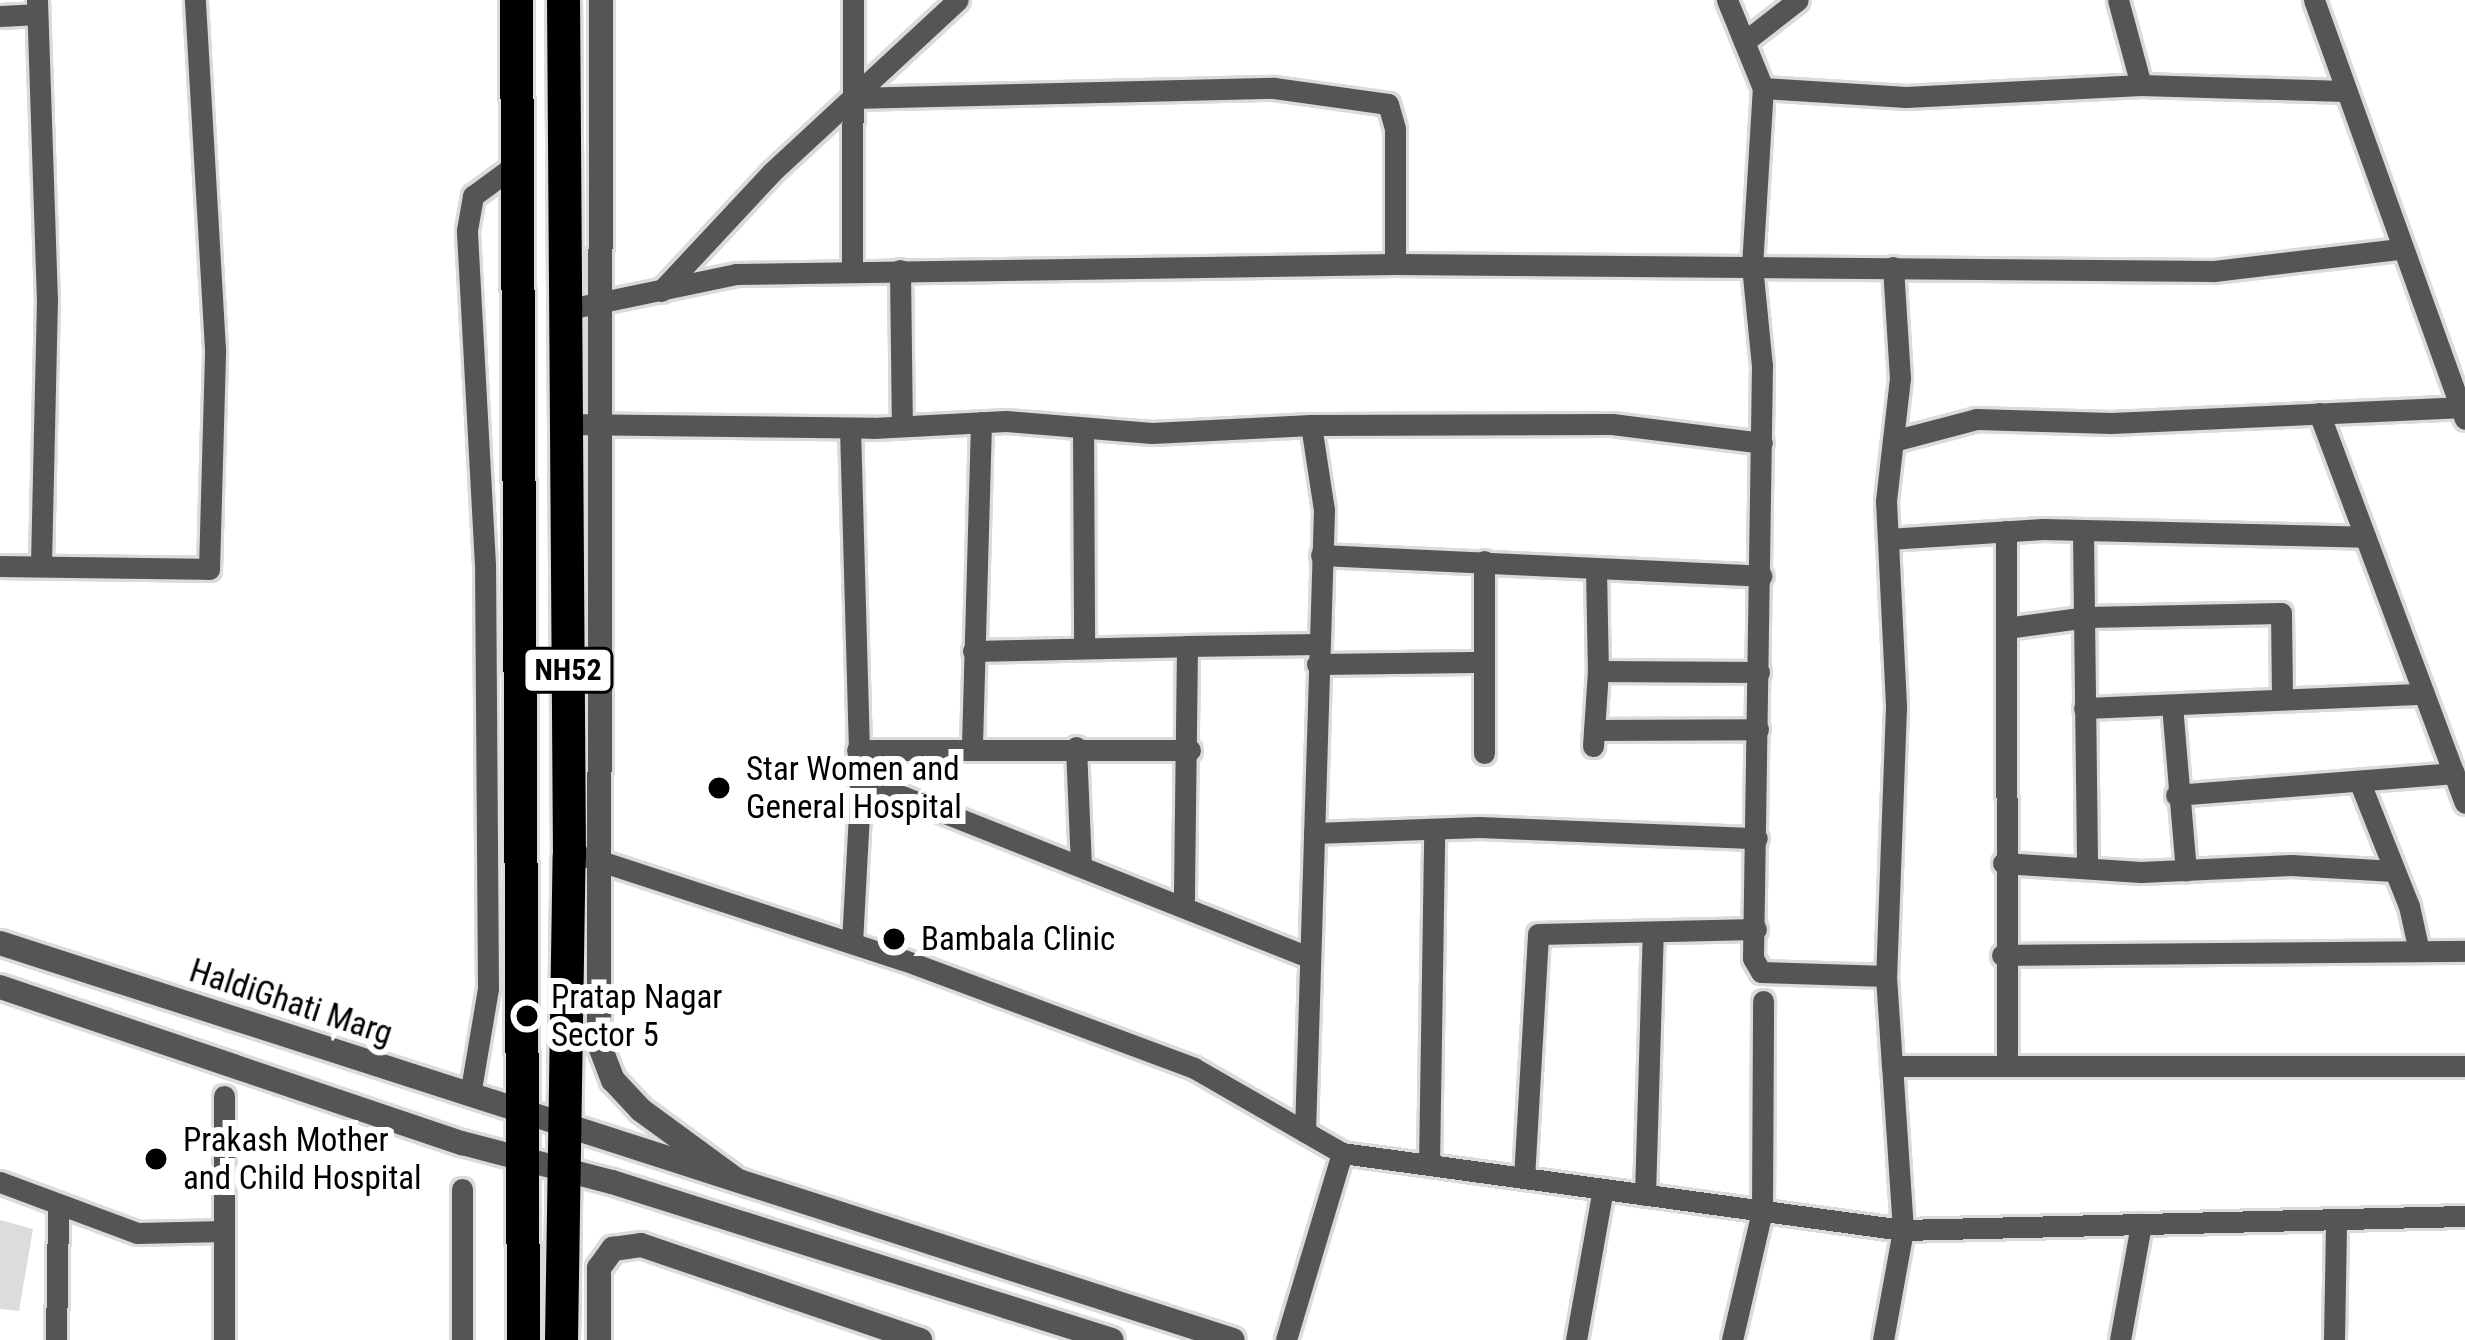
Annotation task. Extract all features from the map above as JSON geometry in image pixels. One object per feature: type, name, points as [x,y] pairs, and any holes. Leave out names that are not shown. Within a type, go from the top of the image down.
[{"type":"highway","name":"NH52","points":[[516,0],[523,1340]]},
{"type":"highway","name":"NH52","points":[[561,1340],[560,1128],[585,857],[564,310],[563,0]]},
{"type":"street","points":[[0,566],[209,569],[215,349],[195,0]]},
{"type":"street","points":[[601,0],[605,425],[585,857],[599,1045],[613,1080],[744,1186]]},
{"type":"street","points":[[852,271],[854,0]]},
{"type":"street","points":[[1727,0],[1763,88],[1751,266],[1762,443],[1753,958],[1761,972],[1886,976]]},
{"type":"street","points":[[1744,42],[1798,0]]},
{"type":"street","points":[[2119,0],[2141,85]]},
{"type":"street","points":[[1893,441],[1976,418],[2111,423],[2319,413],[2463,413],[2398,249],[2314,0]]},
{"type":"street","points":[[661,291],[951,3]]},
{"type":"street","points":[[0,16],[37,7],[47,298],[41,566]]},
{"type":"street","points":[[1763,88],[1906,97],[2141,85],[2345,91]]},
{"type":"street","points":[[853,98],[1274,88],[1388,104],[1395,129],[1395,264]]},
{"type":"street","points":[[470,1095],[488,988],[485,565],[467,230],[473,196],[515,165]]},
{"type":"street","points":[[564,310],[736,274],[1395,264],[2214,271],[2398,249]]},
{"type":"street","points":[[1883,1340],[1903,1230],[1886,976],[1896,707],[1888,539],[1900,378],[1893,267]]},
{"type":"street","points":[[899,270],[902,427]]},
{"type":"street","points":[[2319,413],[2465,802]]},
{"type":"street","points":[[567,424],[850,428],[981,422],[1083,428],[1612,424],[1762,443]]},
{"type":"street","points":[[973,745],[981,422]]},
{"type":"street","points":[[1305,1132],[1321,555],[1311,425]]},
{"type":"street","points":[[850,428],[859,779],[852,942]]},
{"type":"street","points":[[1083,428],[1084,646]]},
{"type":"street","points":[[1888,539],[2006,531],[2366,538]]},
{"type":"street","points":[[2006,531],[2002,955],[2007,1066]]},
{"type":"street","points":[[2083,532],[2087,868]]},
{"type":"street","points":[[1321,555],[1762,576]]},
{"type":"street","points":[[1484,561],[1484,753]]},
{"type":"street","points":[[1596,569],[1594,738],[1757,729]]},
{"type":"street","points":[[2006,628],[2087,617],[2281,613],[2282,696]]},
{"type":"street","points":[[973,651],[1187,646],[1484,662]]},
{"type":"street","points":[[1184,902],[1190,750],[1187,646]]},
{"type":"street","points":[[1598,671],[1759,672]]},
{"type":"street","points":[[2084,708],[2282,696],[2424,694]]},
{"type":"street","points":[[2172,705],[2186,870]]},
{"type":"street","points":[[856,750],[973,745],[1190,750]]},
{"type":"street","points":[[1076,747],[1082,864]]},
{"type":"street","points":[[2176,794],[2454,772]]},
{"type":"street","points":[[859,779],[1184,902],[1309,957]]},
{"type":"street","points":[[2360,783],[2419,951]]},
{"type":"street","points":[[1314,833],[1434,830],[1756,838]]},
{"type":"street","points":[[1429,1165],[1434,830]]},
{"type":"street","points":[[585,857],[852,942],[1193,1068],[1342,1153],[1903,1230],[2465,1216]]},
{"type":"street","points":[[2003,863],[2394,871]]},
{"type":"street","points":[[1525,1178],[1538,934],[1756,929]]},
{"type":"street","points":[[1645,1195],[1654,932]]},
{"type":"street","name":"HaldiGhati Marg","points":[[0,943],[560,1128],[1233,1340]]},
{"type":"street","points":[[2002,955],[2465,951]]},
{"type":"street","points":[[0,987],[523,1158],[1112,1340]]},
{"type":"street","points":[[1732,1340],[1762,1211],[1763,1001]]},
{"type":"street","points":[[1892,1066],[2465,1066]]},
{"type":"street","points":[[224,1096],[224,1340]]},
{"type":"street","points":[[1286,1340],[1342,1153]]},
{"type":"street","points":[[0,1182],[137,1233],[224,1231]]},
{"type":"street","points":[[462,1189],[462,1340]]},
{"type":"street","points":[[1576,1340],[1603,1189]]},
{"type":"street","points":[[56,1340],[58,1206]]},
{"type":"street","points":[[2334,1340],[2336,1220]]},
{"type":"street","points":[[2120,1340],[2141,1224]]},
{"type":"street","points":[[599,1340],[599,1268],[614,1250],[641,1245],[870,1332],[920,1340]]},
{"type":"shaded area","points":[[0,1220],[33,1229],[19,1311],[0,1309]]},
{"type":"place","name":"Star Women and General Hospital","points":[[719,788]]},
{"type":"place","name":"Bambala Clinic","points":[[894,939]]},
{"type":"place","name":"Pratap Nagar Sector 5","points":[[527,1016]]},
{"type":"place","name":"Prakash Mother and Child Hospital","points":[[156,1159]]}]
